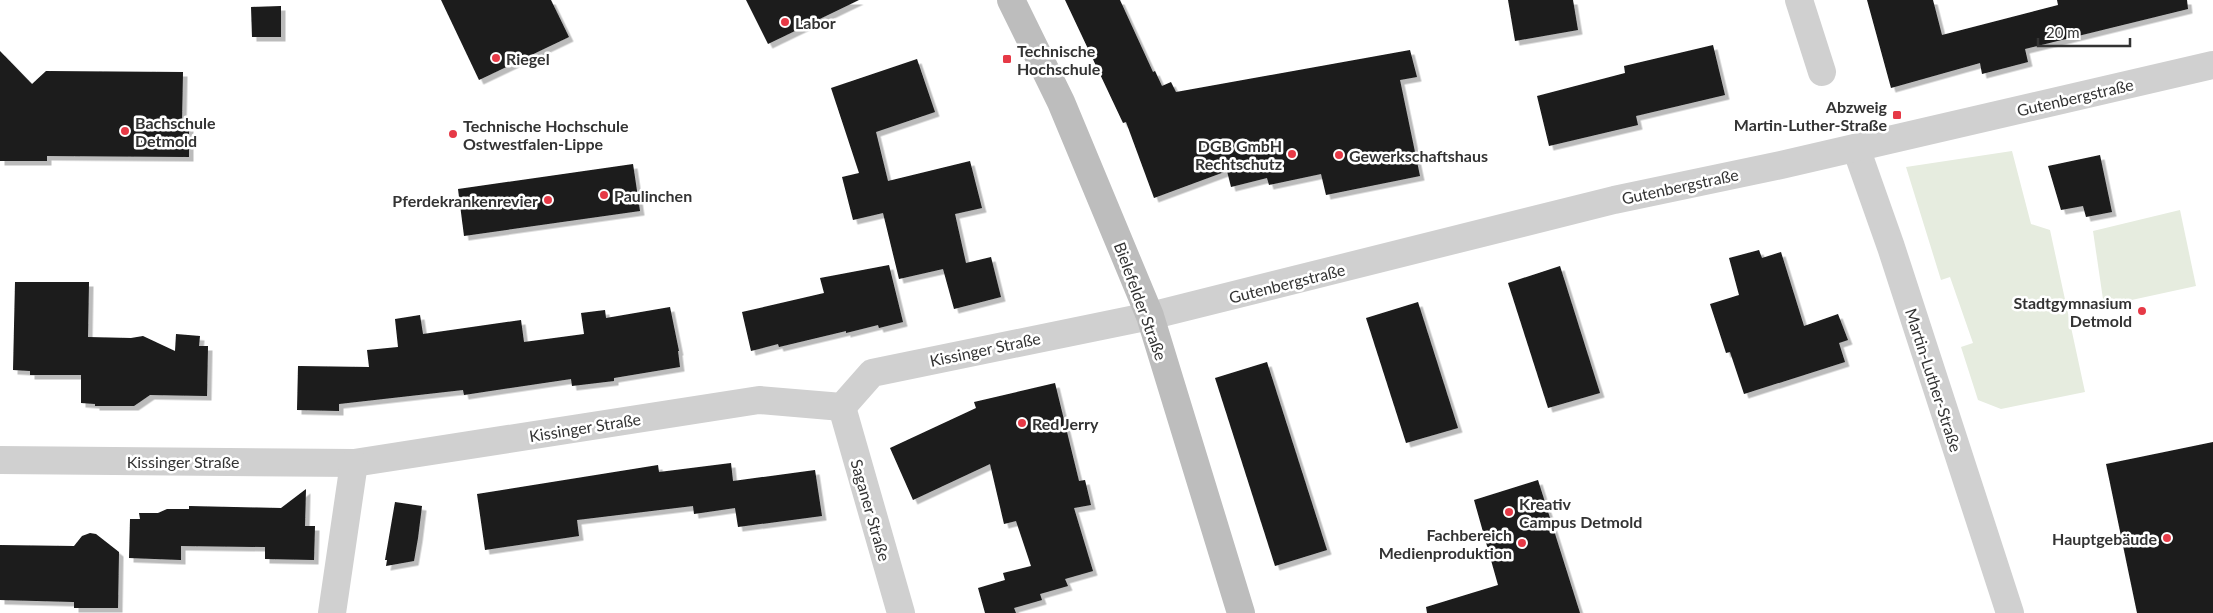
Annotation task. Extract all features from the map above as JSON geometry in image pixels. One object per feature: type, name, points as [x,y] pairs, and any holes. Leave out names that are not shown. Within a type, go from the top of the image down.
[{"type":"main road","name":"Bielefelder Straße","points":[[1011,0],[1061,102],[1150,316],[1241,613]]},
{"type":"street","points":[[1799,0],[1822,72]]},
{"type":"street","name":"Gutenbergstraße","points":[[1150,316],[1614,200],[1856,148],[2213,65]]},
{"type":"street","name":"Martin-Luther-Straße","points":[[1856,148],[1891,247],[2010,613]]},
{"type":"street","name":"Kissinger Straße","points":[[0,460],[354,463],[759,400],[842,407],[872,373],[1150,316]]},
{"type":"street","name":"Saganer Straße","points":[[842,407],[901,613]]},
{"type":"street","points":[[332,613],[354,463]]},
{"type":"shaded area","points":[[2012,151],[2031,224],[2050,230],[2085,392],[2001,409],[1978,400],[1961,347],[1973,343],[1950,277],[1941,280],[1906,167]]},
{"type":"shaded area","points":[[2180,210],[2196,286],[2104,306],[2093,231]]},
{"type":"building","name":"Riegel","points":[[441,0],[551,0],[569,37],[479,80]]},
{"type":"building","name":"Labor","points":[[746,0],[859,0],[768,44]]},
{"type":"building","points":[[1065,0],[1120,0],[1153,72],[1155,71],[1162,86],[1171,82],[1176,92],[1410,50],[1417,77],[1400,80],[1420,176],[1326,195],[1321,174],[1269,185],[1267,178],[1231,187],[1227,171],[1154,198],[1126,122],[1123,123]]},
{"type":"building","points":[[1508,0],[1573,0],[1578,30],[1515,41]]},
{"type":"building","points":[[1867,0],[1933,0],[1942,35],[2058,5],[2057,0],[2187,0],[2188,9],[2025,49],[2028,62],[1982,74],[1980,63],[1891,88]]},
{"type":"building","points":[[281,6],[281,37],[252,37],[251,7]]},
{"type":"building","points":[[1713,45],[1725,95],[1636,116],[1638,125],[1549,146],[1537,96],[1625,73],[1624,66]]},
{"type":"building","points":[[0,51],[32,84],[46,71],[183,72],[182,121],[189,122],[189,157],[47,156],[47,161],[0,161]]},
{"type":"building","points":[[917,59],[935,112],[876,132],[888,181],[970,161],[982,208],[955,214],[966,263],[991,257],[1001,297],[954,309],[943,269],[899,279],[883,213],[853,220],[842,177],[859,173],[831,88]]},
{"type":"building","points":[[2100,155],[2112,212],[2086,217],[2083,206],[2061,210],[2048,166]]},
{"type":"building","name":"Pferdekrankenrevier","points":[[633,164],[640,211],[464,236],[458,189]]},
{"type":"building","points":[[1759,250],[1762,258],[1781,252],[1804,326],[1838,314],[1848,340],[1839,343],[1845,362],[1744,394],[1730,352],[1726,353],[1710,304],[1739,295],[1729,258]]},
{"type":"building","points":[[889,265],[903,322],[879,328],[878,325],[846,333],[846,331],[779,347],[778,344],[751,351],[742,312],[824,293],[820,278]]},
{"type":"building","points":[[1560,266],[1600,393],[1548,408],[1508,283]]},
{"type":"building","points":[[15,282],[89,282],[88,337],[131,338],[143,336],[175,351],[176,334],[200,336],[199,346],[208,346],[207,396],[150,395],[134,406],[95,406],[95,404],[81,403],[81,375],[30,375],[30,371],[13,370]]},
{"type":"building","points":[[1418,302],[1458,428],[1406,443],[1366,318]]},
{"type":"building","points":[[670,307],[679,351],[680,367],[614,378],[614,381],[572,386],[571,379],[464,395],[463,390],[339,404],[339,411],[297,410],[298,366],[369,367],[367,350],[398,347],[395,319],[420,315],[423,334],[521,320],[524,342],[584,334],[581,313],[605,310],[606,318]]},
{"type":"building","points":[[1267,362],[1327,550],[1275,566],[1215,378]]},
{"type":"building","points":[[1055,383],[1079,481],[1085,480],[1091,505],[1074,508],[1093,571],[1065,579],[1068,586],[1040,594],[1042,600],[1014,608],[1016,613],[985,613],[978,588],[1005,580],[1003,573],[1031,566],[1016,521],[1004,524],[990,464],[913,500],[890,448],[976,408],[974,402]]},
{"type":"building","name":"Hauptgebäude","points":[[2213,442],[2213,613],[2137,613],[2106,464]]},
{"type":"building","points":[[731,463],[733,481],[815,470],[822,516],[738,527],[735,508],[694,514],[693,506],[577,520],[579,536],[485,550],[477,494],[658,465],[659,472]]},
{"type":"building","name":"Fachbereich Medienproduktion","points":[[1538,480],[1580,613],[1427,613],[1426,607],[1498,585],[1474,500]]},
{"type":"building","points":[[306,489],[305,526],[315,526],[314,560],[265,559],[265,547],[181,546],[181,560],[129,558],[130,519],[140,519],[139,513],[158,513],[167,509],[189,509],[189,506],[281,508]]},
{"type":"building","points":[[395,502],[422,506],[418,538],[414,561],[386,566],[387,560],[385,560]]},
{"type":"building","points":[[90,533],[96,534],[119,552],[118,608],[74,608],[74,602],[0,600],[0,545],[74,546],[82,536]]},
{"type":"place","name":"Labor","points":[[785,22]]},
{"type":"place","name":"Riegel","points":[[496,58]]},
{"type":"place","name":"Technische Hochschule","points":[[1007,59]]},
{"type":"place","name":"Abzweig Martin-Luther-Straße","points":[[1897,115]]},
{"type":"place","name":"Bachschule Detmold","points":[[125,131]]},
{"type":"place","name":"Technische Hochschule Ostwestfalen-Lippe","points":[[453,134]]},
{"type":"place","name":"DGB GmbH Rechtschutz","points":[[1292,154]]},
{"type":"place","name":"Gewerkschaftshaus","points":[[1339,155]]},
{"type":"place","name":"Paulinchen","points":[[604,195]]},
{"type":"place","name":"Pferdekrankenrevier","points":[[548,200]]},
{"type":"place","name":"Stadtgymnasium Detmold","points":[[2142,311]]},
{"type":"place","name":"Red Jerry","points":[[1022,423]]},
{"type":"place","name":"Kreativ Campus Detmold","points":[[1509,512]]},
{"type":"place","name":"Hauptgebäude","points":[[2167,538]]},
{"type":"place","name":"Fachbereich Medienproduktion","points":[[1522,543]]}]
